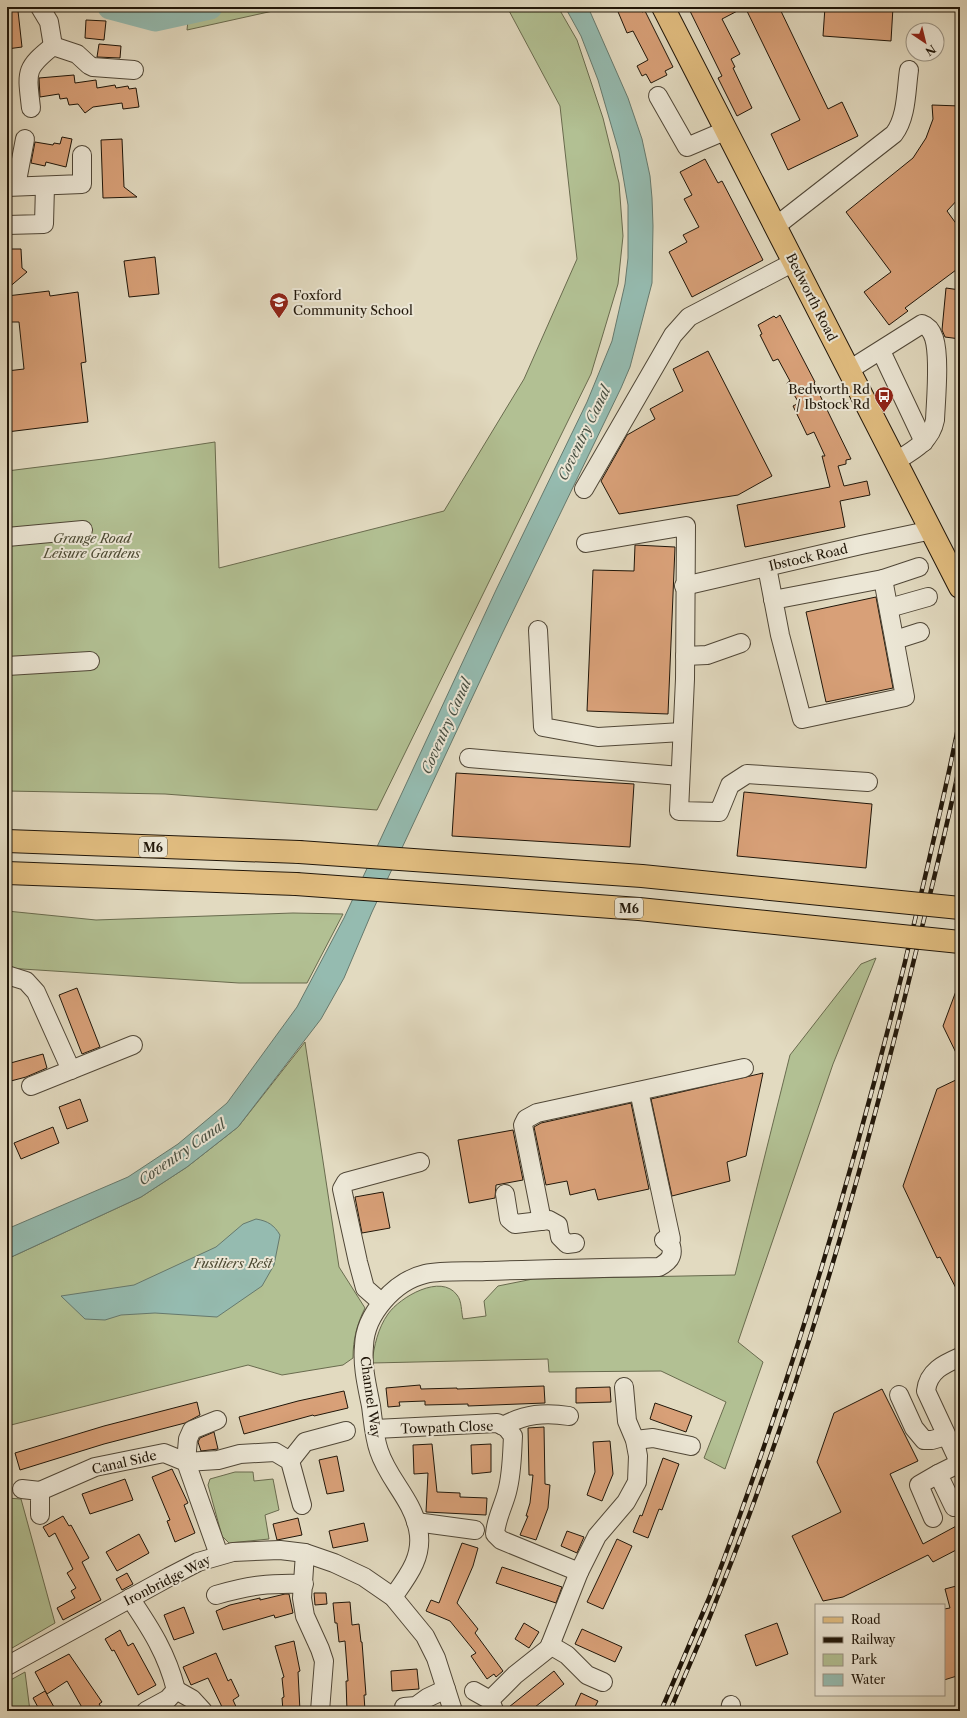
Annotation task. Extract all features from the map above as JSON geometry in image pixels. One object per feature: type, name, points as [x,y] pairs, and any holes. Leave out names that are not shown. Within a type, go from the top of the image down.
[{"type":"main road","name":"Bedworth Road","points":[[663,7],[960,587]]},
{"type":"main road","name":"M6","points":[[7,841],[299,852],[642,876],[960,908]]},
{"type":"main road","name":"M6","points":[[7,873],[296,884],[639,909],[960,942]]},
{"type":"street","points":[[40,7],[49,22],[53,46]]},
{"type":"street","points":[[53,46],[78,54],[93,67],[134,70]]},
{"type":"street","points":[[31,108],[29,72],[35,60],[53,46]]},
{"type":"street","points":[[776,226],[894,134],[899,128],[903,114],[909,70]]},
{"type":"street","points":[[658,96],[687,147],[727,130]]},
{"type":"street","points":[[25,139],[12,187],[82,184],[82,155]]},
{"type":"street","points":[[7,225],[44,224],[44,186]]},
{"type":"street","points":[[584,489],[673,335],[689,317],[794,262]]},
{"type":"street","points":[[849,370],[922,324],[926,325],[934,337],[936,352],[935,420],[930,436],[917,449],[896,461]]},
{"type":"street","points":[[881,351],[924,442]]},
{"type":"street","points":[[586,543],[686,526],[684,586],[685,656],[678,811],[719,812],[730,785],[747,774],[868,782]]},
{"type":"street","points":[[7,537],[83,530]]},
{"type":"street","name":"Ibstock Road","points":[[684,586],[861,544],[932,530]]},
{"type":"street","points":[[767,567],[780,635],[802,719],[905,697],[883,579]]},
{"type":"street","points":[[774,600],[883,579],[919,567]]},
{"type":"street","points":[[889,608],[928,597]]},
{"type":"street","points":[[538,630],[543,727],[598,737],[682,732]]},
{"type":"street","points":[[895,640],[920,632]]},
{"type":"street","points":[[685,656],[707,655],[741,643]]},
{"type":"street","points":[[7,666],[90,661]]},
{"type":"street","points":[[469,758],[680,776]]},
{"type":"street","points":[[7,975],[26,981],[36,992],[71,1070]]},
{"type":"street","points":[[31,1086],[133,1045]]},
{"type":"street","points":[[542,1221],[523,1125],[526,1119],[537,1113],[744,1068]]},
{"type":"street","name":"Channel Way","points":[[393,1597],[414,1567],[419,1549],[418,1529],[412,1509],[391,1478],[379,1451],[365,1372],[364,1345],[368,1329],[380,1302],[402,1283],[425,1274],[538,1269],[659,1267],[668,1261],[672,1256],[671,1246],[668,1239],[639,1091]]},
{"type":"street","points":[[380,1302],[365,1288],[342,1189],[346,1182],[420,1162]]},
{"type":"street","points":[[505,1194],[509,1220],[515,1224],[549,1220],[558,1225],[560,1237],[566,1244],[578,1242],[578,1268]]},
{"type":"street","points":[[933,1518],[919,1485],[960,1464],[928,1397],[927,1385],[932,1374],[937,1369],[960,1357]]},
{"type":"street","points":[[474,1691],[492,1706],[550,1645],[579,1572],[597,1536],[626,1502],[637,1482],[638,1456],[635,1440],[627,1421],[624,1387]]},
{"type":"street","points":[[899,1395],[914,1428],[924,1440],[932,1440],[946,1436]]},
{"type":"street","points":[[503,1426],[526,1416],[552,1414],[569,1416]]},
{"type":"street","points":[[217,1420],[192,1430],[188,1439],[186,1462],[219,1555]]},
{"type":"street","name":"Towpath Close","points":[[375,1430],[497,1424],[503,1426],[513,1436],[511,1470],[507,1491],[496,1524],[495,1534],[501,1540],[579,1572]]},
{"type":"street","points":[[302,1505],[290,1461],[305,1442],[346,1431]]},
{"type":"street","points":[[635,1440],[653,1438],[691,1446]]},
{"type":"street","name":"Canal Side","points":[[22,1489],[40,1491],[95,1468],[164,1453],[186,1462],[218,1460],[240,1454],[275,1452],[290,1461]]},
{"type":"street","points":[[938,1474],[954,1507]]},
{"type":"street","points":[[40,1491],[40,1515]]},
{"type":"street","points":[[416,1522],[475,1530]]},
{"type":"street","name":"Ironbridge Way","points":[[7,1666],[169,1576],[219,1555],[233,1552],[280,1550],[304,1553],[334,1563],[364,1577],[393,1597],[425,1636],[436,1658],[452,1711]]},
{"type":"street","points":[[304,1553],[304,1584],[302,1598],[305,1616],[324,1660],[320,1711]]},
{"type":"street","points":[[216,1595],[244,1587],[268,1583],[304,1584]]},
{"type":"street","points":[[130,1598],[157,1639],[170,1667],[176,1690],[192,1699],[203,1711]]},
{"type":"street","points":[[550,1645],[567,1655],[587,1675],[602,1682]]},
{"type":"street","points":[[404,1707],[416,1706],[427,1698],[446,1689]]},
{"type":"street","points":[[146,1711],[168,1699],[176,1690]]},
{"type":"green space","points":[[199,7],[291,7],[187,30],[189,10]]},
{"type":"green space","name":"Grange Road Leisure Gardens","points":[[507,7],[558,7],[577,40],[603,118],[619,183],[623,236],[618,284],[591,374],[377,810],[165,794],[7,791],[7,471],[103,459],[215,442],[219,568],[444,511],[524,379],[577,259],[560,106]]},
{"type":"green space","points":[[7,911],[96,920],[293,913],[343,914],[307,983],[239,983],[7,968]]},
{"type":"green space","points":[[876,958],[833,1064],[738,1342],[763,1362],[725,1469],[704,1458],[726,1402],[661,1371],[549,1372],[548,1359],[372,1363],[377,1337],[388,1314],[394,1307],[411,1295],[431,1287],[441,1286],[450,1289],[459,1297],[463,1319],[486,1316],[484,1301],[498,1286],[533,1279],[735,1275],[790,1055],[861,964]]},
{"type":"green space","name":"Fusiliers Rest","points":[[305,1042],[339,1267],[365,1308],[356,1332],[353,1358],[343,1365],[282,1375],[248,1365],[7,1426],[7,1259],[141,1197],[187,1167],[238,1127]]},
{"type":"green space","points":[[235,1472],[253,1472],[254,1481],[273,1479],[279,1510],[265,1515],[269,1539],[229,1543],[222,1536],[208,1485],[210,1479]]},
{"type":"green space","points":[[7,1498],[21,1499],[55,1623],[7,1651]]},
{"type":"green space","points":[[25,1672],[30,1711],[7,1711],[7,1682]]},
{"type":"water","name":"Coventry Canal","points":[[565,7],[588,7],[628,98],[642,139],[650,176],[653,226],[652,283],[630,367],[621,388],[502,634],[372,912],[344,978],[321,1019],[238,1127],[187,1167],[141,1197],[7,1259],[7,1229],[128,1177],[178,1144],[227,1103],[297,1007],[344,918],[496,590],[587,402],[612,341],[625,284],[628,258],[628,205],[619,152],[598,80],[581,36]]},
{"type":"water","points":[[256,1219],[270,1224],[280,1235],[274,1265],[262,1286],[217,1317],[155,1313],[121,1315],[105,1320],[85,1319],[61,1296],[134,1285],[216,1247],[243,1224]]},
{"type":"building","points":[[616,7],[640,7],[642,12],[645,11],[673,67],[665,71],[667,75],[651,83],[646,74],[642,76],[637,66],[648,60],[633,31],[627,33]]},
{"type":"building","points":[[688,7],[745,7],[722,19],[740,54],[731,59],[735,67],[733,68],[752,108],[737,116],[718,78],[722,76]]},
{"type":"building","points":[[745,7],[779,7],[828,109],[842,102],[858,136],[788,170],[771,134],[800,120]]},
{"type":"building","points":[[825,7],[893,7],[891,41],[823,36]]},
{"type":"building","points":[[18,11],[22,47],[7,49],[7,12]]},
{"type":"building","points":[[86,20],[106,21],[104,40],[85,38]]},
{"type":"building","points":[[99,44],[121,46],[120,58],[97,57]]},
{"type":"building","points":[[74,75],[75,83],[96,80],[97,88],[115,85],[116,88],[128,86],[129,89],[136,88],[139,107],[123,109],[122,103],[93,107],[85,113],[78,104],[69,105],[67,98],[60,99],[59,94],[40,97],[39,78]]},
{"type":"building","points":[[932,105],[960,106],[960,197],[947,211],[960,229],[960,267],[905,308],[908,311],[889,325],[864,292],[891,272],[846,212],[913,158],[926,138],[933,119]]},
{"type":"building","points":[[62,137],[72,139],[66,167],[46,162],[45,166],[31,163],[35,142],[53,145],[54,143],[60,144]]},
{"type":"building","points":[[122,139],[124,187],[137,197],[103,198],[101,140]]},
{"type":"building","points":[[705,159],[718,183],[722,181],[763,260],[692,297],[669,252],[687,242],[683,235],[699,227],[684,199],[692,195],[680,172]]},
{"type":"building","points":[[7,249],[21,249],[22,268],[27,272],[7,289]]},
{"type":"building","points":[[155,257],[159,294],[129,297],[124,261]]},
{"type":"building","points":[[946,288],[960,290],[960,339],[945,337],[942,330]]},
{"type":"building","points":[[49,291],[50,296],[78,292],[86,362],[81,363],[88,422],[7,432],[7,371],[24,369],[19,322],[7,322],[7,296]]},
{"type":"building","points":[[780,315],[815,382],[814,383],[851,459],[846,460],[846,464],[838,466],[844,486],[867,481],[870,495],[840,501],[845,527],[745,547],[737,505],[830,487],[822,456],[825,456],[814,432],[807,435],[793,406],[799,403],[787,383],[790,381],[778,359],[773,361],[760,335],[762,334],[758,325],[774,316],[776,318]]},
{"type":"building","points":[[708,351],[772,476],[738,495],[619,514],[601,481],[627,435],[655,419],[650,409],[683,391],[673,369]]},
{"type":"building","points":[[635,545],[675,547],[668,714],[587,711],[593,570],[634,571]]},
{"type":"building","points":[[876,597],[893,688],[826,702],[806,612]]},
{"type":"building","points":[[456,773],[634,784],[630,847],[452,836]]},
{"type":"building","points":[[744,792],[872,804],[866,868],[737,856]]},
{"type":"building","points":[[960,983],[960,1061],[943,1026]]},
{"type":"building","points":[[77,988],[100,1047],[82,1054],[59,995]]},
{"type":"building","points":[[43,1054],[47,1068],[26,1077],[7,1082],[7,1064]]},
{"type":"building","points":[[763,1073],[746,1156],[727,1162],[730,1181],[672,1196],[651,1099]]},
{"type":"building","points":[[960,1078],[960,1296],[940,1257],[937,1258],[903,1186],[937,1089]]},
{"type":"building","points":[[80,1099],[88,1121],[67,1129],[59,1107]]},
{"type":"building","points":[[631,1103],[649,1189],[598,1200],[595,1189],[570,1195],[567,1181],[546,1185],[534,1127],[541,1123]]},
{"type":"building","points":[[53,1127],[59,1143],[21,1159],[14,1143]]},
{"type":"building","points":[[513,1130],[523,1180],[496,1185],[495,1198],[469,1203],[458,1140]]},
{"type":"building","points":[[383,1192],[390,1228],[362,1233],[355,1197]]},
{"type":"building","points":[[420,1385],[421,1389],[544,1386],[545,1403],[468,1406],[468,1404],[425,1405],[425,1401],[399,1402],[400,1406],[388,1407],[386,1388]]},
{"type":"building","points":[[610,1387],[611,1402],[576,1403],[576,1388]]},
{"type":"building","points":[[882,1389],[918,1461],[890,1474],[923,1544],[960,1524],[960,1548],[933,1562],[928,1555],[843,1597],[823,1601],[792,1536],[841,1512],[817,1462],[834,1413]]},
{"type":"building","points":[[344,1391],[348,1408],[313,1415],[244,1434],[239,1417],[298,1401]]},
{"type":"building","points":[[197,1402],[200,1415],[185,1423],[104,1444],[20,1470],[15,1453],[104,1426]]},
{"type":"building","points":[[655,1403],[692,1416],[686,1432],[650,1419]]},
{"type":"building","points":[[544,1427],[545,1484],[550,1485],[548,1508],[536,1540],[520,1535],[528,1516],[526,1516],[530,1503],[533,1475],[529,1475],[528,1428]]},
{"type":"building","points":[[214,1432],[218,1449],[201,1451],[198,1442],[200,1438]]},
{"type":"building","points":[[610,1441],[613,1474],[602,1501],[587,1495],[595,1472],[593,1442]]},
{"type":"building","points":[[432,1444],[437,1492],[460,1493],[460,1497],[487,1498],[486,1515],[426,1512],[428,1473],[414,1474],[413,1445]]},
{"type":"building","points":[[491,1444],[491,1472],[472,1474],[471,1445]]},
{"type":"building","points":[[337,1456],[344,1491],[327,1494],[319,1460]]},
{"type":"building","points":[[663,1458],[679,1464],[662,1510],[659,1509],[648,1538],[633,1532],[640,1515],[642,1516]]},
{"type":"building","points":[[172,1469],[188,1503],[184,1505],[195,1533],[175,1542],[167,1521],[170,1520],[152,1477]]},
{"type":"building","points":[[125,1479],[133,1500],[90,1514],[82,1494]]},
{"type":"building","points":[[63,1516],[69,1526],[71,1525],[89,1558],[82,1562],[101,1600],[63,1620],[57,1608],[75,1598],[71,1591],[76,1588],[67,1573],[73,1569],[55,1533],[49,1537],[43,1527]]},
{"type":"building","points":[[298,1518],[302,1535],[277,1540],[273,1524]]},
{"type":"building","points":[[364,1523],[368,1541],[333,1548],[329,1531]]},
{"type":"building","points":[[567,1531],[584,1537],[577,1553],[561,1546]]},
{"type":"building","points":[[139,1534],[149,1553],[117,1571],[106,1552]]},
{"type":"building","points":[[617,1539],[632,1546],[603,1609],[587,1602]]},
{"type":"building","points":[[462,1543],[478,1548],[473,1566],[457,1603],[478,1629],[475,1633],[503,1671],[496,1677],[494,1674],[487,1679],[471,1656],[476,1653],[450,1621],[426,1611],[431,1600],[439,1603]]},
{"type":"building","points":[[502,1567],[562,1587],[556,1603],[496,1583]]},
{"type":"building","points":[[127,1573],[133,1584],[122,1590],[116,1579]]},
{"type":"building","points":[[960,1585],[960,1675],[945,1680],[945,1609],[950,1608],[945,1589]]},
{"type":"building","points":[[314,1593],[326,1593],[327,1604],[315,1605]]},
{"type":"building","points":[[289,1594],[293,1613],[275,1618],[274,1615],[223,1630],[216,1611],[230,1605]]},
{"type":"building","points":[[350,1602],[352,1625],[359,1624],[362,1642],[366,1695],[364,1695],[365,1711],[347,1711],[346,1681],[348,1681],[345,1641],[339,1642],[333,1603]]},
{"type":"building","points":[[184,1607],[194,1633],[174,1640],[164,1615]]},
{"type":"building","points":[[524,1623],[539,1632],[529,1648],[515,1639]]},
{"type":"building","points":[[777,1623],[788,1654],[756,1666],[745,1635]]},
{"type":"building","points":[[582,1629],[622,1647],[615,1662],[575,1644]]},
{"type":"building","points":[[120,1630],[128,1646],[133,1643],[156,1685],[138,1695],[114,1650],[112,1651],[105,1639]]},
{"type":"building","points":[[294,1641],[300,1671],[298,1672],[300,1711],[283,1711],[282,1698],[284,1697],[282,1678],[284,1677],[275,1646]]},
{"type":"building","points":[[216,1653],[228,1681],[231,1679],[239,1696],[233,1700],[238,1711],[224,1711],[208,1678],[191,1685],[183,1667]]},
{"type":"building","points":[[69,1654],[102,1702],[99,1704],[104,1711],[84,1711],[67,1681],[47,1694],[35,1672]]},
{"type":"building","points":[[417,1669],[419,1689],[392,1691],[391,1671]]},
{"type":"building","points":[[554,1671],[564,1684],[530,1711],[504,1711]]},
{"type":"building","points":[[45,1691],[54,1707],[48,1711],[40,1711],[33,1698]]},
{"type":"building","points":[[581,1693],[598,1701],[593,1711],[573,1711]]},
{"type":"waterway","points":[[110,7],[155,19],[210,7]]},
{"type":"railway","points":[[661,1711],[710,1596],[739,1518],[792,1361],[841,1203],[885,1042],[905,962],[934,840],[960,718]]},
{"type":"railway","points":[[670,1711],[711,1615],[746,1524],[774,1447],[825,1290],[891,1052],[937,868],[960,763]]},
{"type":"place","name":"Foxford Community School","points":[[279,319]]},
{"type":"place","name":"Bedworth Rd / Ibstock Rd","points":[[884,413]]}]
